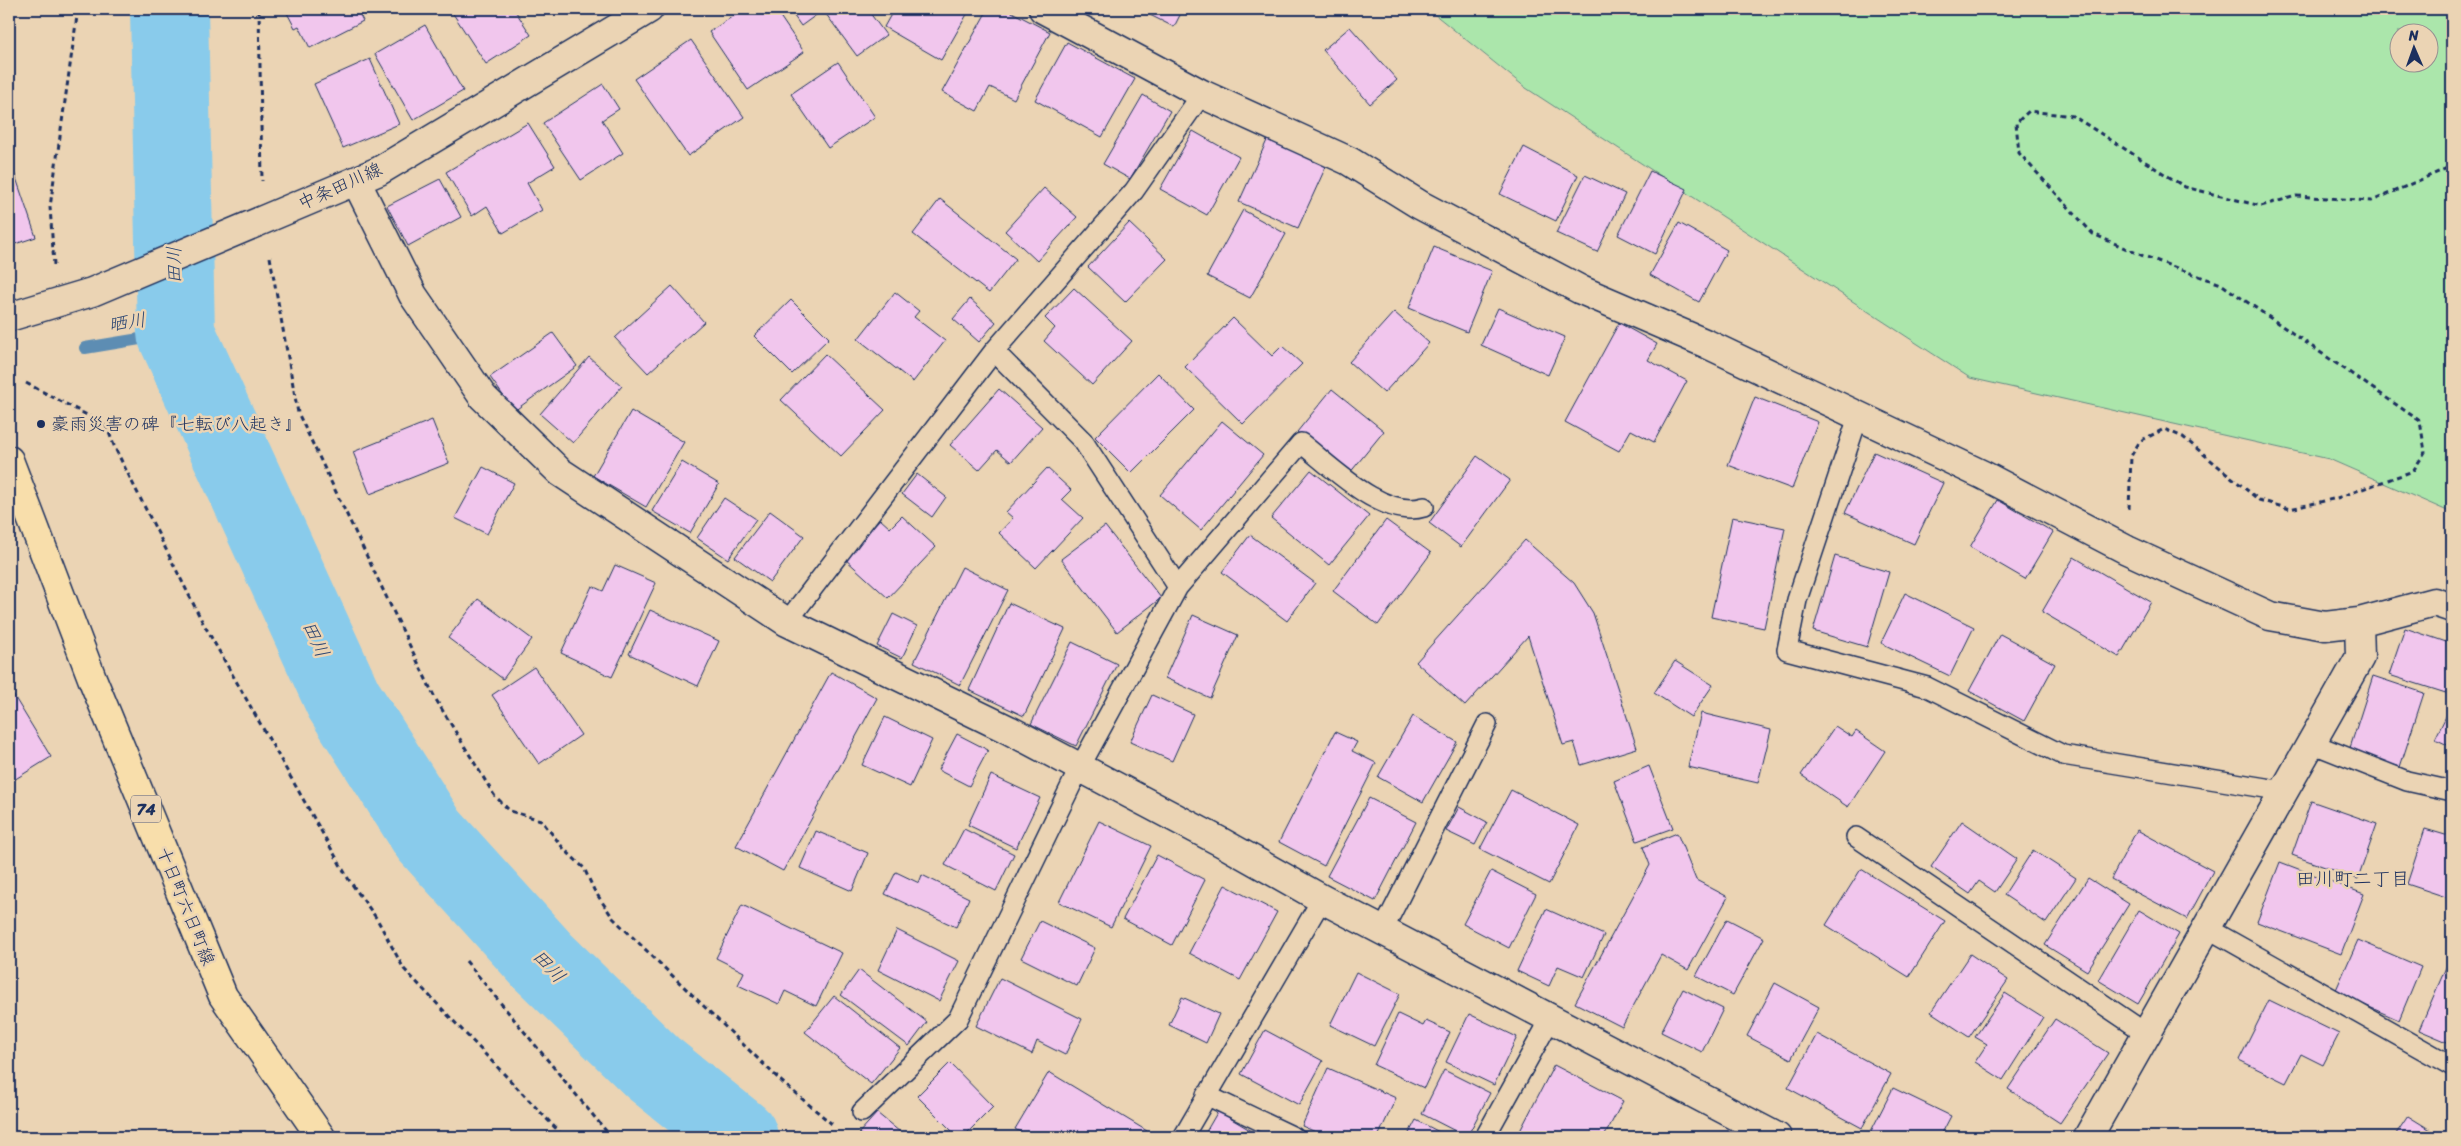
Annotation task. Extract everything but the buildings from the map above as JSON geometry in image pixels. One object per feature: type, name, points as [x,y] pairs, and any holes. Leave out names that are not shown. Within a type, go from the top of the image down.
[{"type":"main road","name":"十日町六日町線","points":[[9,460],[92,678],[223,996],[321,1137]]},
{"type":"street","name":"中条田川線","points":[[9,317],[92,292],[379,171],[649,9]]},
{"type":"street","points":[[1043,9],[1202,94],[1349,161],[1420,205],[1581,290],[1706,344],[1983,475],[2127,550],[2270,616],[2325,626],[2360,622],[2434,602],[2452,608]]},
{"type":"street","points":[[356,181],[413,296],[483,397],[560,472],[787,622],[1009,730],[1322,899],[1777,1137]]},
{"type":"street","points":[[2088,1137],[2360,657],[2360,622]]},
{"type":"lane","points":[[787,622],[994,351],[1134,191],[1202,94]]},
{"type":"lane","points":[[994,351],[1083,441],[1178,587]]},
{"type":"lane","points":[[1858,417],[1797,600],[1787,650],[1927,687],[2063,755],[2284,791]]},
{"type":"lane","points":[[862,1112],[958,1019],[1080,767],[1178,587],[1301,443],[1374,499],[1412,511],[1424,507]]},
{"type":"lane","points":[[1383,930],[1486,724]]},
{"type":"lane","points":[[2311,743],[2407,781],[2452,791]]},
{"type":"lane","points":[[1856,837],[2147,1034]]},
{"type":"lane","points":[[1183,1137],[1322,899]]},
{"type":"lane","points":[[2207,928],[2452,1066]]},
{"type":"lane","points":[[1485,1137],[1551,1018]]},
{"type":"lane","points":[[1206,1096],[1294,1137]]},
{"type":"path","points":[[56,303],[50,208],[78,9]]},
{"type":"path","points":[[259,9],[260,160],[252,224],[279,318],[298,413],[435,698],[494,795],[510,811],[541,820],[564,849],[584,868],[594,890],[613,918],[782,1082],[833,1125]]},
{"type":"path","points":[[2127,550],[2131,456],[2140,441],[2164,429],[2183,437],[2259,500],[2290,509],[2337,498],[2413,471],[2425,452],[2420,421],[2221,284],[2141,255],[2093,234],[2020,153],[2016,123],[2030,111],[2072,116],[2185,187],[2262,206],[2296,196],[2372,201],[2452,166]]},
{"type":"path","points":[[26,383],[106,426],[115,448],[202,621],[348,880],[377,919],[404,968],[564,1137]]},
{"type":"path","points":[[466,961],[611,1137]]},
{"type":"green space","points":[[1428,9],[2452,9],[2452,513],[2329,459],[1970,378],[1526,88]]},
{"type":"waterway","name":"田川","points":[[169,9],[176,333],[343,699],[429,835],[543,961],[653,1068],[739,1137]]},
{"type":"waterway","name":"晒川","points":[[85,348],[176,333]]},
{"type":"place","name":"豪雨災害の碑『七転び八起き』","points":[[41,424]]},
{"type":"district","name":"田川町二丁目","points":[[2353,878]]}]
